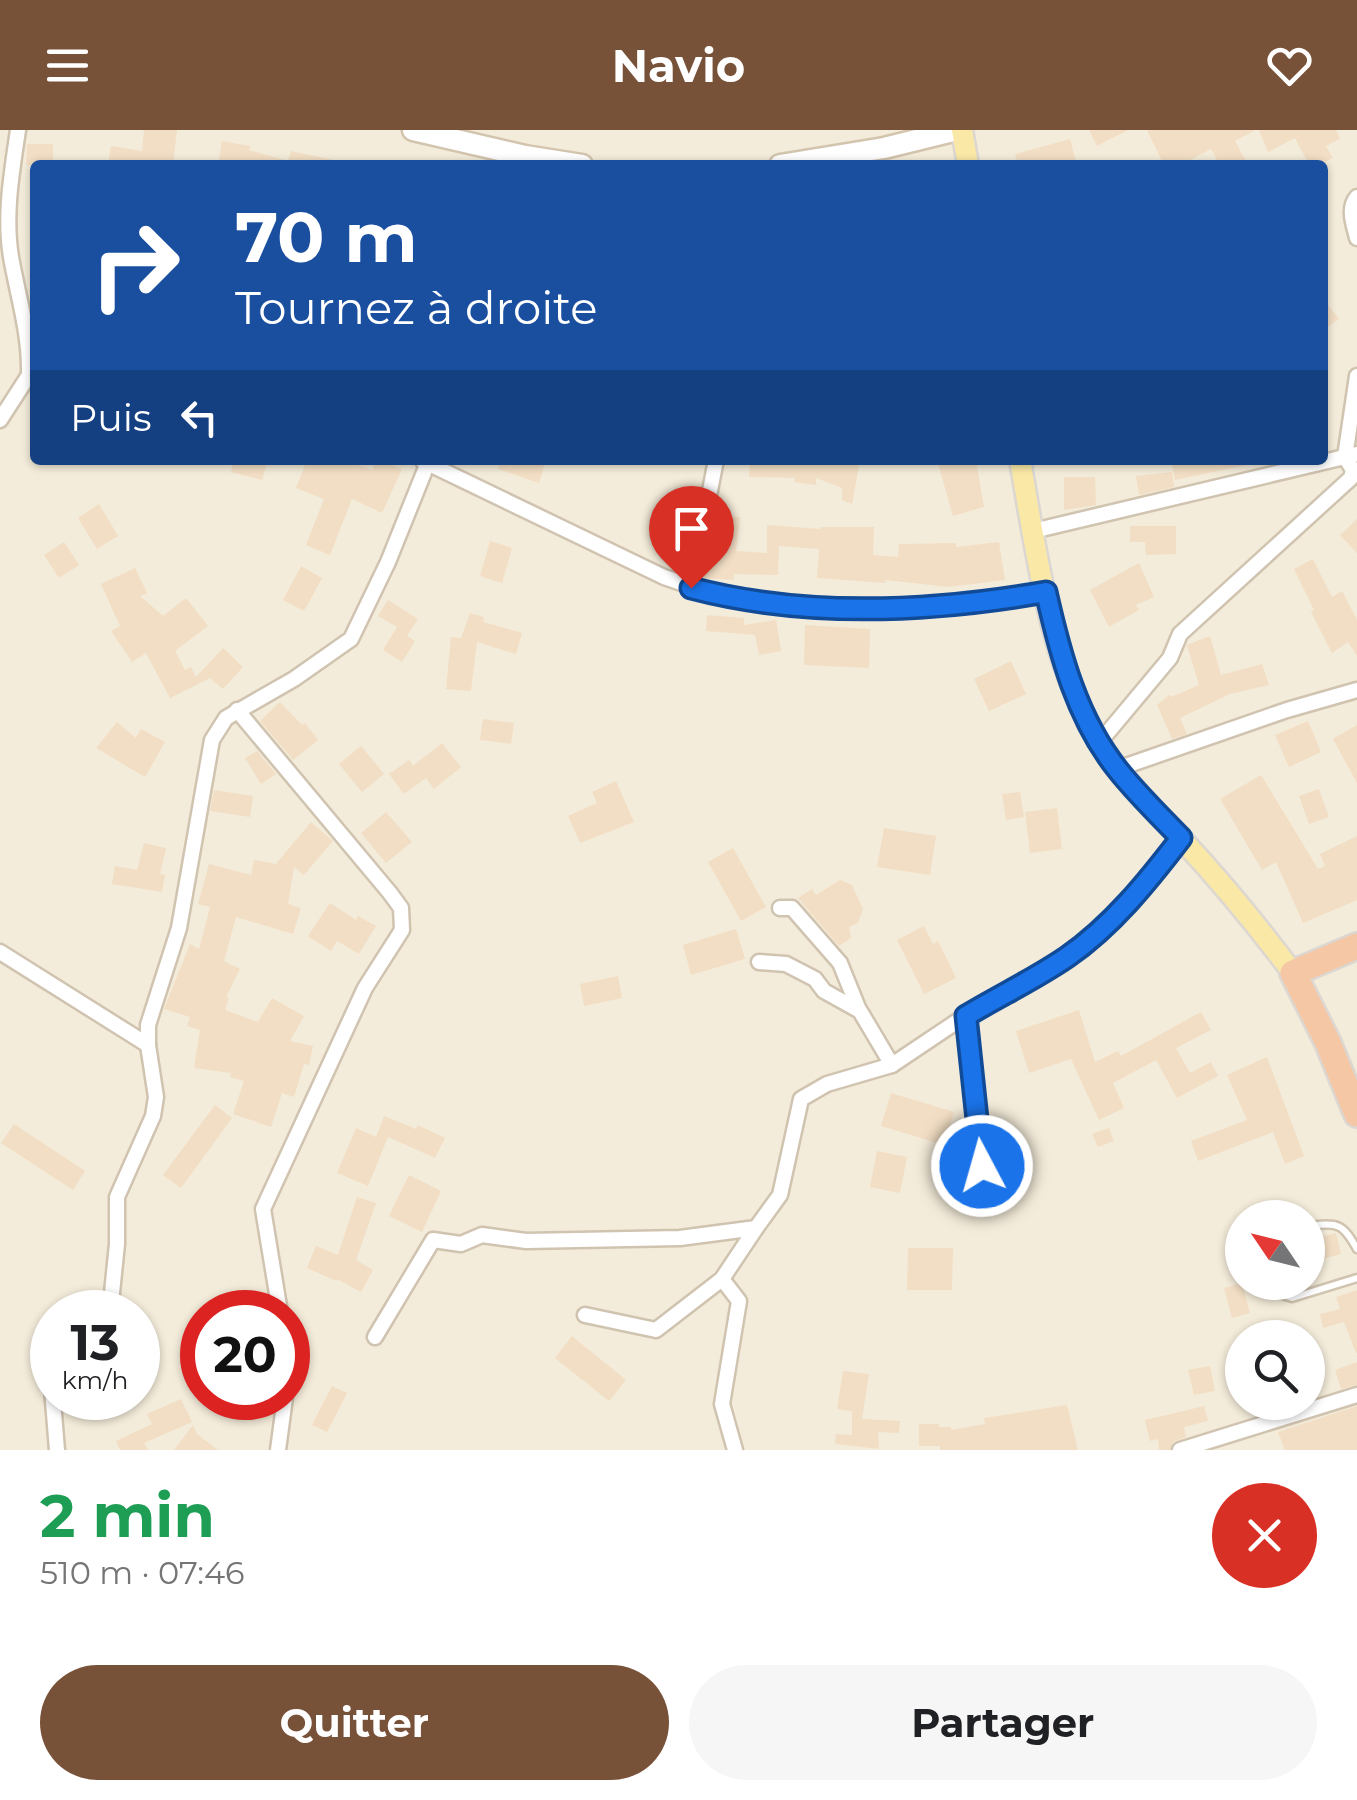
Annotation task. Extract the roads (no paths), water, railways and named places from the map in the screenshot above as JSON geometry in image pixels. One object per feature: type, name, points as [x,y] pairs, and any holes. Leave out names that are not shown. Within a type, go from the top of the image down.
[{"type":"highway","points":[[1357,946],[1293,973],[1357,1114]]},
{"type":"main road","points":[[959,130],[967,160]]},
{"type":"main road","points":[[1021,465],[1059,649],[1074,693],[1099,743],[1117,769],[1243,907],[1293,973]]},
{"type":"street","points":[[18,130],[8,230],[30,353]]},
{"type":"street","points":[[413,130],[520,160]]},
{"type":"street","points":[[811,160],[959,130]]},
{"type":"street","points":[[1357,197],[1352,204],[1357,238]]},
{"type":"street","points":[[1099,743],[1170,658],[1180,634],[1349,481],[1353,470],[1357,376]]},
{"type":"street","points":[[0,420],[30,378]]},
{"type":"street","points":[[112,1290],[117,1197],[146,1136],[156,1097],[148,1025],[179,928],[212,740],[217,727],[237,710],[294,679],[351,639],[388,562],[424,465]]},
{"type":"street","points":[[434,465],[558,528],[691,588],[720,596],[829,608],[932,606],[1046,592]]},
{"type":"street","points":[[691,588],[715,465]]},
{"type":"street","points":[[1033,532],[1313,465]]},
{"type":"street","points":[[1117,769],[1357,690]]},
{"type":"street","points":[[237,710],[390,893],[404,919],[402,930],[365,988],[263,1209],[276,1290]]},
{"type":"street","points":[[585,1315],[656,1330],[722,1279],[780,1195],[801,1099],[826,1084],[892,1064],[1069,956],[1115,915],[1181,838]]},
{"type":"street","points":[[780,908],[792,908],[840,963],[860,1011],[892,1064]]},
{"type":"street","points":[[0,952],[148,1044]]},
{"type":"street","points":[[759,962],[786,964],[815,978],[824,992],[860,1011]]},
{"type":"street","points":[[375,1337],[433,1240],[461,1244],[482,1235],[526,1241],[680,1238],[756,1228]]},
{"type":"street","points":[[722,1279],[739,1301],[722,1404],[734,1450]]},
{"type":"street","points":[[1180,1450],[1357,1395]]},
{"type":"street","points":[[54,1420],[56,1450]]},
{"type":"street","points":[[278,1450],[282,1420]]},
{"type":"lane","points":[[966,1016],[982,1166]]},
{"type":"lane","points":[[1325,1225],[1345,1228],[1357,1250]]},
{"type":"lane","points":[[1325,1288],[1357,1278]]}]
